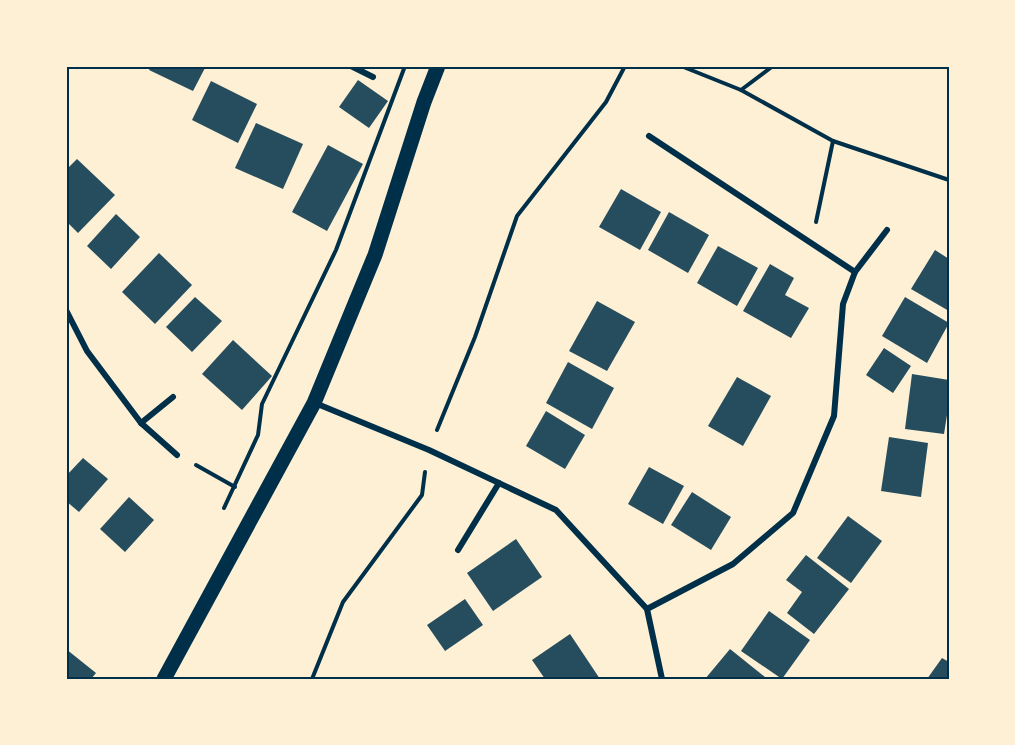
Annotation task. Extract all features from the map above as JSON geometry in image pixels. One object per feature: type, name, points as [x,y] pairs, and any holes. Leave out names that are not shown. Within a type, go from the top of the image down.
[{"type":"main road","points":[[164,679],[314,403],[375,255],[424,102],[438,66]]},
{"type":"street","points":[[351,66],[373,77]]},
{"type":"street","points":[[649,136],[855,272]]},
{"type":"street","points":[[647,609],[733,564],[794,513],[834,416],[843,304],[855,272],[887,230]]},
{"type":"street","points":[[66,310],[87,351],[141,423],[177,454]]},
{"type":"street","points":[[141,423],[173,397]]},
{"type":"street","points":[[314,403],[429,450],[556,510],[647,609],[662,679]]},
{"type":"street","points":[[458,550],[498,483]]},
{"type":"path","points":[[224,509],[258,435],[262,404],[336,250],[405,66]]},
{"type":"path","points":[[312,679],[343,602],[422,495],[429,450],[475,337],[518,216],[606,102],[625,66]]},
{"type":"path","points":[[681,66],[741,90],[832,141],[949,180]]},
{"type":"path","points":[[741,90],[773,66]]},
{"type":"path","points":[[812,243],[832,141]]},
{"type":"path","points":[[177,454],[235,488]]},
{"type":"building","points":[[151,66],[206,66],[193,91],[149,70]]},
{"type":"building","points":[[358,80],[388,101],[369,128],[339,107]]},
{"type":"building","points":[[211,81],[257,104],[238,143],[192,120]]},
{"type":"building","points":[[256,123],[303,144],[283,189],[235,168]]},
{"type":"building","points":[[328,145],[363,164],[327,231],[292,212]]},
{"type":"building","points":[[77,159],[115,195],[78,233],[66,221],[66,170]]},
{"type":"building","points":[[621,189],[661,212],[640,250],[599,227]]},
{"type":"building","points":[[669,212],[709,235],[688,273],[648,250]]},
{"type":"building","points":[[116,214],[140,237],[111,269],[87,246]]},
{"type":"building","points":[[718,246],[758,268],[737,306],[697,283]]},
{"type":"building","points":[[935,250],[949,259],[949,311],[911,289]]},
{"type":"building","points":[[159,253],[192,285],[155,324],[122,292]]},
{"type":"building","points":[[770,264],[794,278],[785,295],[809,308],[791,338],[743,311]]},
{"type":"building","points":[[195,297],[222,321],[192,352],[166,327]]},
{"type":"building","points":[[905,297],[949,323],[927,363],[882,336]]},
{"type":"building","points":[[597,301],[635,322],[607,371],[569,351]]},
{"type":"building","points":[[233,340],[272,376],[242,410],[202,374]]},
{"type":"building","points":[[884,348],[911,366],[893,393],[866,375]]},
{"type":"building","points":[[568,362],[614,388],[592,429],[546,403]]},
{"type":"building","points":[[912,374],[949,380],[949,402],[944,434],[905,429]]},
{"type":"building","points":[[737,377],[771,396],[743,446],[708,426]]},
{"type":"building","points":[[546,411],[585,435],[565,469],[526,446]]},
{"type":"building","points":[[889,437],[928,443],[921,497],[881,491]]},
{"type":"building","points":[[83,458],[108,479],[79,512],[66,501],[66,476]]},
{"type":"building","points":[[649,467],[684,486],[663,524],[628,504]]},
{"type":"building","points":[[692,492],[731,517],[711,550],[671,525]]},
{"type":"building","points":[[129,497],[154,520],[125,552],[100,529]]},
{"type":"building","points":[[848,516],[882,541],[851,583],[817,558]]},
{"type":"building","points":[[516,539],[542,577],[493,611],[467,573]]},
{"type":"building","points":[[806,555],[849,589],[814,634],[787,613],[802,592],[786,580]]},
{"type":"building","points":[[465,599],[483,625],[445,651],[427,625]]},
{"type":"building","points":[[769,611],[810,640],[782,679],[741,651]]},
{"type":"building","points":[[570,634],[600,679],[545,679],[532,660]]},
{"type":"building","points":[[66,649],[96,673],[91,679],[66,679]]},
{"type":"building","points":[[730,649],[765,677],[764,679],[705,679]]},
{"type":"building","points":[[942,658],[949,662],[949,679],[927,679]]}]
